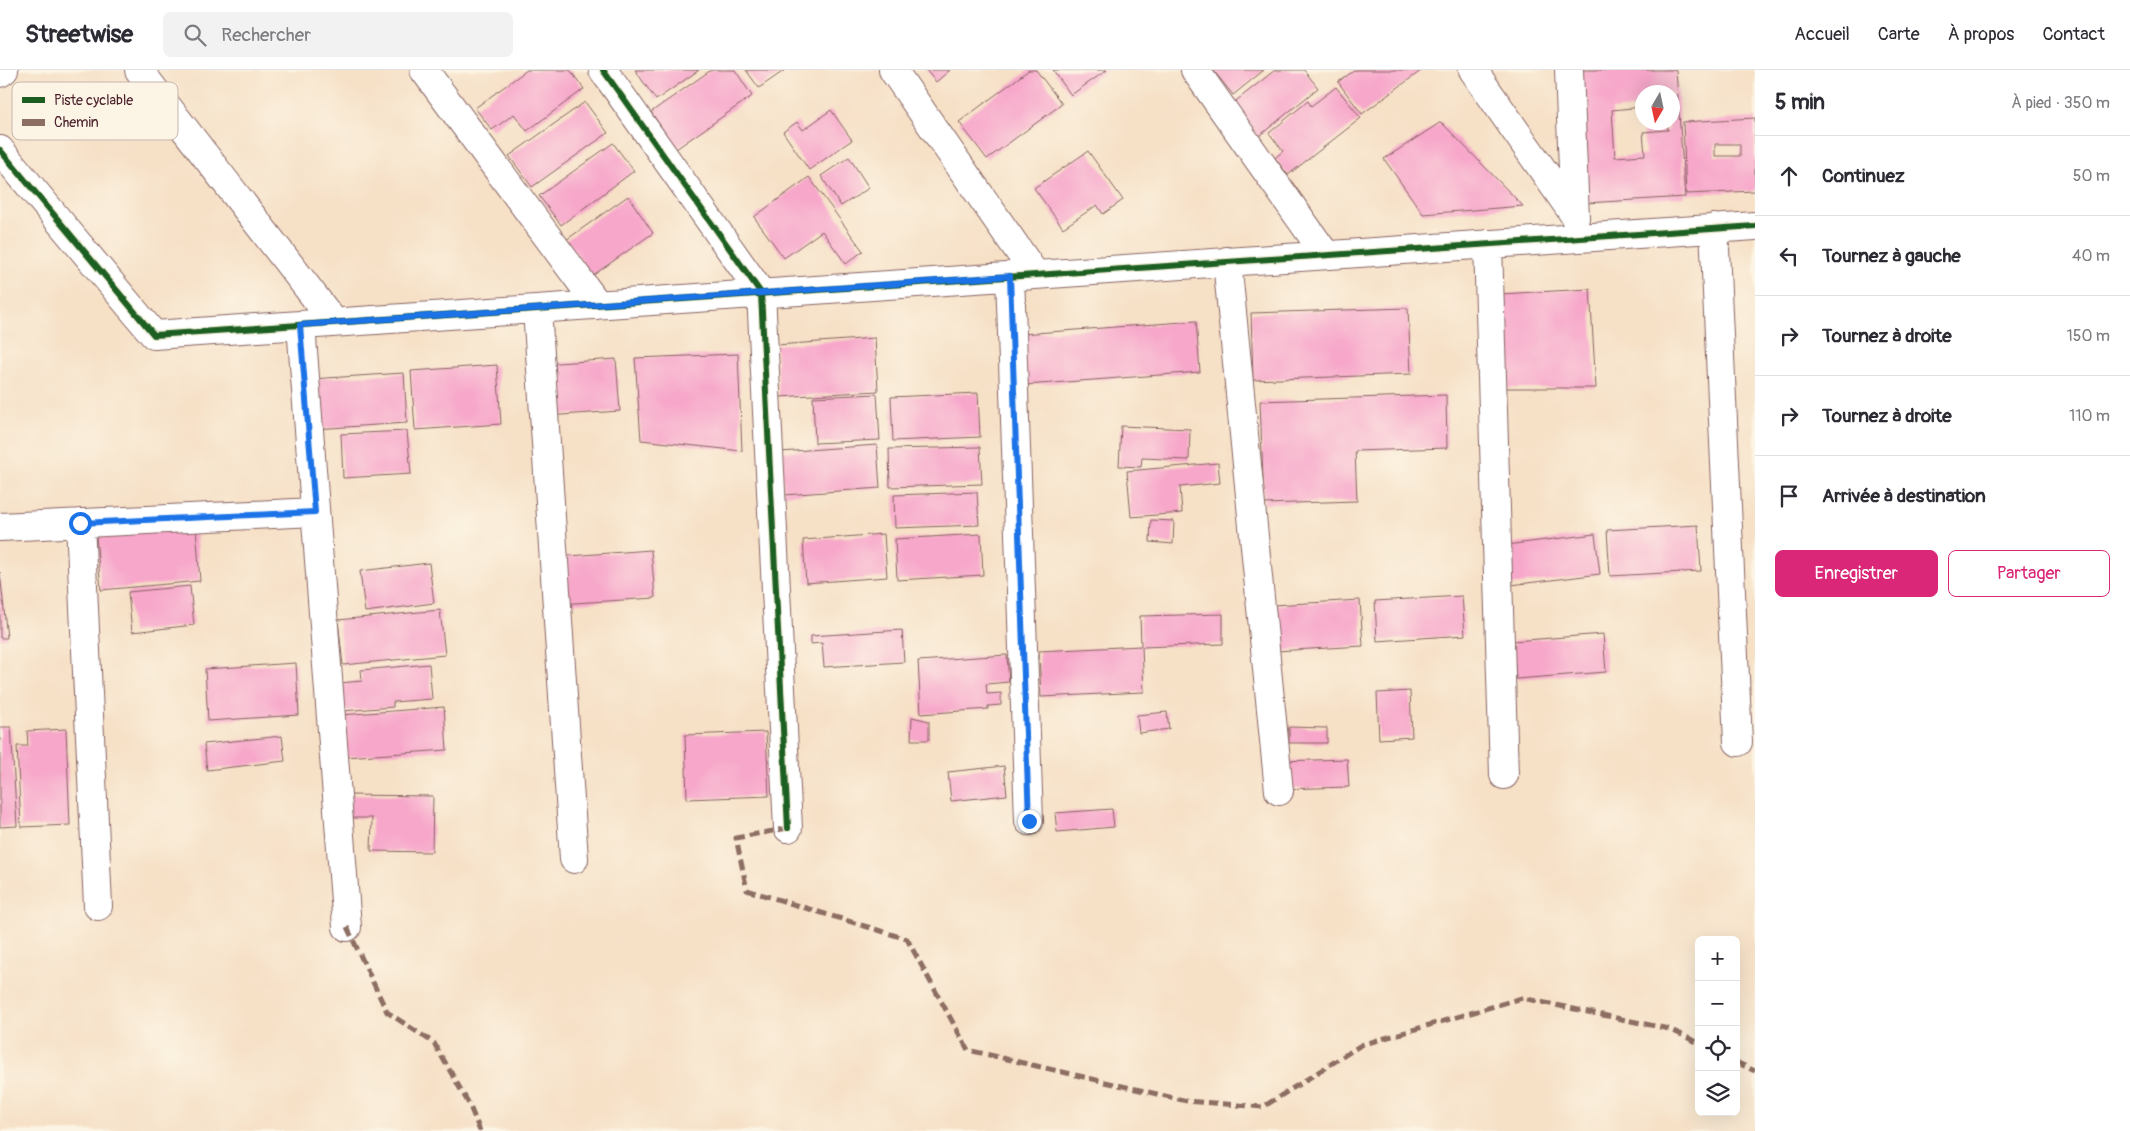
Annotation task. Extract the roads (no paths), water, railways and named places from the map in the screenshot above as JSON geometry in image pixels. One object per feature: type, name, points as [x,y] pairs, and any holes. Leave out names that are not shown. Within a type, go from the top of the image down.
[{"type":"street","points":[[0,73],[4,70]]},
{"type":"street","points":[[139,70],[148,82]]},
{"type":"street","points":[[424,70],[598,305]]},
{"type":"street","points":[[603,70],[761,293],[788,828]]},
{"type":"street","points":[[893,70],[1022,275],[1029,821]]},
{"type":"street","points":[[1195,70],[1326,255]]},
{"type":"street","points":[[1472,70],[1576,227]]},
{"type":"street","points":[[1569,70],[1576,227]]},
{"type":"street","points":[[178,120],[334,322]]},
{"type":"street","points":[[2,158],[154,335],[1488,244],[1576,227],[1714,228],[1755,226]]},
{"type":"street","points":[[1714,228],[1738,742]]},
{"type":"street","points":[[1488,244],[1504,775]]},
{"type":"street","points":[[1227,261],[1278,791]]},
{"type":"street","points":[[537,309],[574,859]]},
{"type":"street","points":[[300,325],[347,926]]},
{"type":"street","points":[[0,527],[315,512]]},
{"type":"street","points":[[80,523],[98,906]]}]
